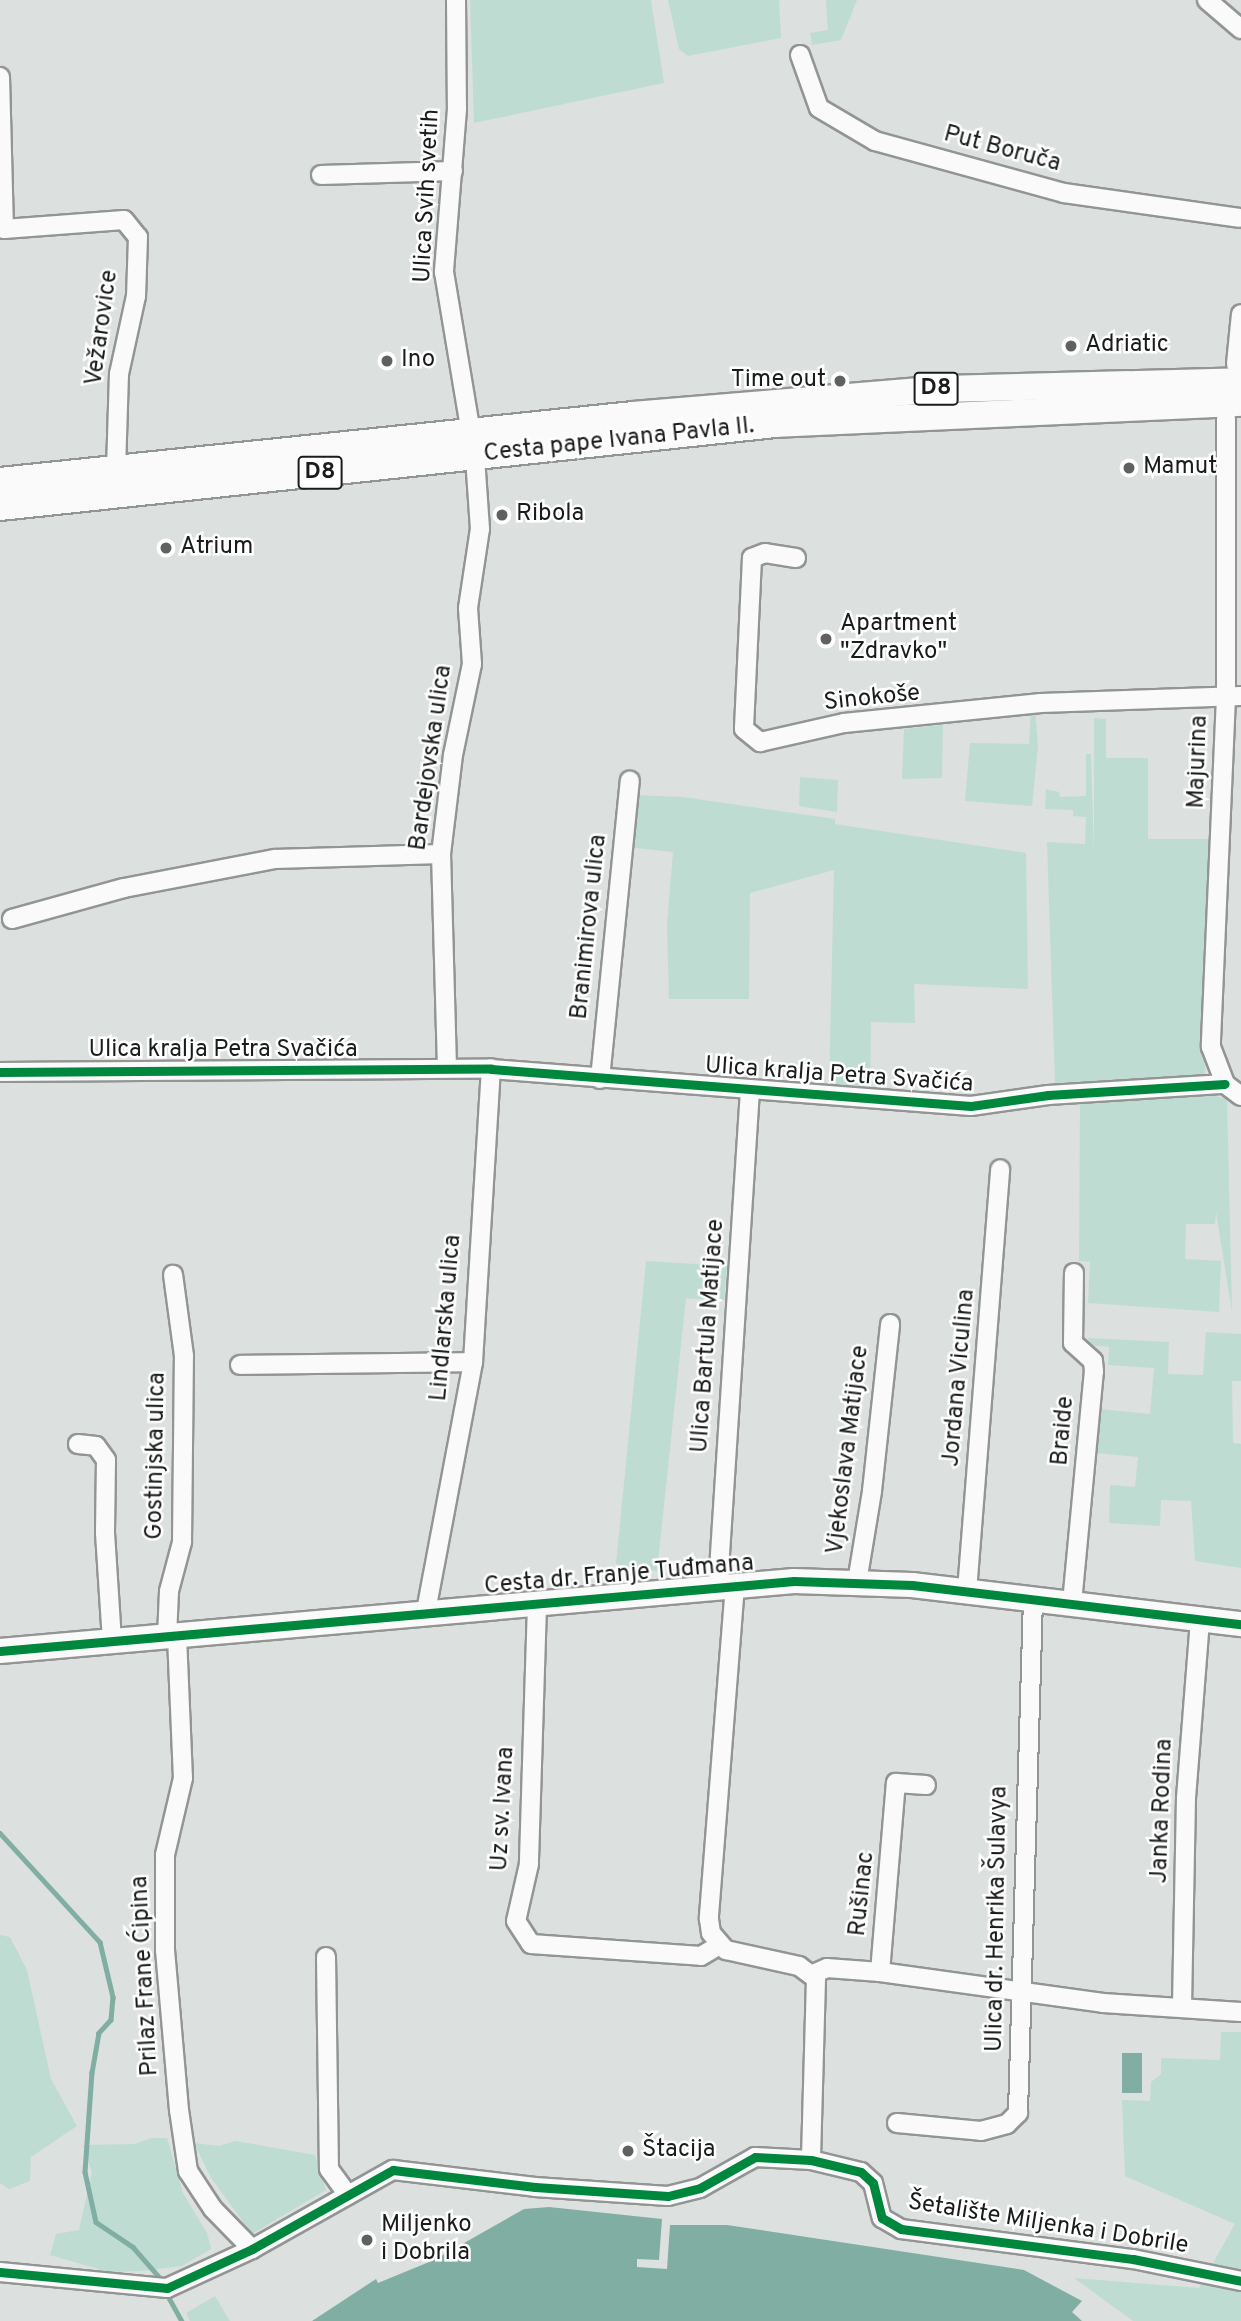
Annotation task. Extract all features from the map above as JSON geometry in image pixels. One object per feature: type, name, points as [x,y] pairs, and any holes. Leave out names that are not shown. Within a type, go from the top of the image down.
[{"type":"main road","name":"Cesta pape Ivana Pavla II.","points":[[0,508],[473,445],[944,389],[1239,372]]},
{"type":"main road","name":"Cesta pape Ivana Pavla II.","points":[[0,481],[116,468],[857,417],[1233,411]]},
{"type":"main road","name":"Cesta dr. Franje Tuđmana","points":[[0,1651],[172,1637],[426,1611],[537,1605],[726,1585],[857,1582],[967,1591],[1241,1624]]},
{"type":"street","name":"Ulica Svih svetih","points":[[456,0],[453,171],[444,272],[473,445]]},
{"type":"street","points":[[1207,0],[1241,29]]},
{"type":"street","name":"Put Boruča","points":[[800,55],[819,108],[875,141],[1064,193],[1240,221]]},
{"type":"street","name":"Vežarovice","points":[[0,77],[5,229],[124,220],[138,237],[136,296],[119,374],[116,468]]},
{"type":"street","points":[[321,175],[453,171]]},
{"type":"street","points":[[1239,372],[1241,314]]},
{"type":"street","name":"Majurina","points":[[1225,1084],[1211,1047],[1234,696],[1233,411]]},
{"type":"street","name":"Bardejovska ulica","points":[[447,1068],[441,854],[453,755],[472,664],[468,608],[480,528],[473,445]]},
{"type":"street","name":"Sinokoše","points":[[796,558],[765,553],[752,558],[744,729],[760,742],[845,723],[1041,703],[1234,696]]},
{"type":"street","name":"Branimirova ulica","points":[[600,1079],[630,780]]},
{"type":"street","points":[[12,919],[124,888],[275,859],[441,854]]},
{"type":"street","points":[[447,1068],[491,1069]]},
{"type":"street","name":"Ulica kralja Petra Svačića","points":[[0,1072],[447,1068]]},
{"type":"street","name":"Ulica kralja Petra Svačića","points":[[491,1069],[971,1106],[1048,1095],[1225,1084]]},
{"type":"street","name":"Lindlarska ulica","points":[[426,1611],[473,1362],[491,1069]]},
{"type":"street","points":[[1225,1084],[1241,1096]]},
{"type":"street","name":"Ulica Bartula Matijace","points":[[726,1585],[750,1090]]},
{"type":"street","name":"Jordana Viculina","points":[[967,1591],[1000,1169]]},
{"type":"street","name":"Braide","points":[[1072,1603],[1094,1371],[1093,1361],[1073,1343],[1074,1273]]},
{"type":"street","name":"Gostinjska ulica","points":[[172,1637],[169,1591],[182,1542],[184,1356],[173,1275]]},
{"type":"street","name":"Vjekoslava Matijace","points":[[857,1582],[872,1491],[890,1324]]},
{"type":"street","points":[[240,1365],[473,1362]]},
{"type":"street","points":[[78,1444],[96,1446],[106,1460],[104,1533],[112,1641]]},
{"type":"street","points":[[726,1585],[709,1920],[719,1945],[813,1974],[818,1993],[811,2160]]},
{"type":"street","name":"Ulica dr. Henrika Šulavya","points":[[897,2123],[981,2131],[1013,2119],[1018,2113],[1033,1599]]},
{"type":"street","name":"Uz sv. Ivana","points":[[537,1605],[529,1864],[516,1921],[531,1944],[701,1956],[719,1945]]},
{"type":"street","name":"Janka Rodina","points":[[1182,2006],[1186,1798],[1200,1619]]},
{"type":"street","name":"Prilaz Frane Ćipina","points":[[172,1637],[183,1779],[165,1855],[165,1950],[179,2110],[188,2171],[213,2209],[252,2249]]},
{"type":"street","name":"Rušinac","points":[[813,1974],[827,1968],[880,1972],[896,1783],[926,1785]]},
{"type":"street","points":[[326,1957],[329,2169],[348,2195]]},
{"type":"street","points":[[880,1972],[1103,2003],[1182,2006],[1241,2012]]},
{"type":"street","name":"Šetalište Miljenka i Dobrile","points":[[0,2272],[167,2288],[252,2249],[393,2170],[535,2187],[668,2196],[700,2188],[723,2171],[755,2157],[811,2160],[852,2168],[868,2177],[882,2218],[901,2230],[1133,2259],[1241,2281]]},
{"type":"shaded area","points":[[470,0],[651,0],[664,83],[474,123]]},
{"type":"shaded area","points":[[668,0],[779,0],[781,38],[688,56],[679,49]]},
{"type":"shaded area","points":[[826,0],[857,0],[841,40],[812,45],[810,33],[828,30]]},
{"type":"shaded area","points":[[1031,709],[1035,709],[1038,746],[1032,806],[965,801],[970,743],[1029,744]]},
{"type":"shaded area","points":[[1094,718],[1106,719],[1106,758],[1148,758],[1148,839],[1210,839],[1205,1075],[1055,1083],[1047,842],[1085,844],[1086,817],[1073,816],[1073,810],[1045,809],[1046,789],[1059,792],[1060,797],[1086,796],[1086,754],[1091,754],[1094,855]]},
{"type":"shaded area","points":[[943,725],[942,778],[902,779],[904,729]]},
{"type":"shaded area","points":[[800,777],[838,780],[837,812],[799,806]]},
{"type":"shaded area","points":[[632,795],[683,797],[835,819],[835,824],[1026,853],[1028,989],[914,984],[915,1023],[871,1022],[870,1089],[829,1087],[834,870],[750,893],[749,999],[669,999],[667,924],[673,852],[628,847]]},
{"type":"shaded area","points":[[1208,1093],[1227,1100],[1232,1312],[1216,1212],[1215,1224],[1186,1224],[1185,1259],[1221,1261],[1219,1312],[1088,1303],[1090,1262],[1079,1261],[1080,1100]]},
{"type":"shaded area","points":[[646,1261],[727,1266],[724,1301],[686,1298],[657,1571],[616,1564]]},
{"type":"shaded area","points":[[1206,1332],[1241,1334],[1241,1381],[1232,1381],[1233,1443],[1241,1444],[1241,1568],[1195,1561],[1191,1501],[1161,1500],[1160,1526],[1109,1523],[1110,1485],[1135,1487],[1138,1457],[1096,1453],[1100,1409],[1150,1414],[1154,1368],[1108,1365],[1109,1347],[1089,1345],[1088,1338],[1169,1342],[1168,1374],[1203,1375]]},
{"type":"shaded area","points":[[0,1935],[10,1937],[27,1970],[51,2079],[77,2126],[31,2157],[30,2181],[9,2189],[0,2183]]},
{"type":"shaded area","points":[[1221,2032],[1241,2032],[1241,2321],[1133,2321],[1074,2278],[1199,2288],[1235,2224],[1125,2176],[1122,2100],[1150,2101],[1151,2082],[1161,2074],[1161,2058],[1220,2060]]},
{"type":"shaded area","points":[[1122,2053],[1142,2053],[1142,2093],[1122,2093]]},
{"type":"shaded area","points":[[151,2138],[167,2138],[183,2193],[207,2233],[211,2249],[182,2266],[141,2271],[109,2272],[50,2255],[56,2234],[79,2230],[92,2172],[83,2145],[135,2144]]},
{"type":"shaded area","points":[[236,2141],[315,2155],[326,2190],[252,2234],[211,2178],[194,2143],[219,2146]]},
{"type":"shaded area","points":[[549,2207],[662,2219],[659,2260],[637,2259],[637,2267],[667,2269],[670,2225],[727,2225],[1024,2270],[1082,2301],[1072,2312],[1082,2321],[312,2321],[376,2279],[378,2283],[434,2260],[524,2209]]},
{"type":"shaded area","points":[[215,2296],[230,2321],[190,2321],[186,2313]]},
{"type":"waterway","points":[[0,1833],[100,1942],[113,1997],[111,2020],[99,2033],[92,2072],[85,2172],[96,2222],[133,2247],[160,2278]]},
{"type":"waterway","points":[[168,2296],[182,2321]]},
{"type":"cycle path","points":[[0,1072],[491,1069],[971,1106],[1048,1095],[1225,1084]]},
{"type":"cycle path","points":[[0,1651],[794,1581],[912,1585],[1241,1624]]},
{"type":"cycle path","points":[[0,2272],[167,2288],[252,2249],[393,2170],[535,2187],[668,2196],[700,2188],[755,2157],[811,2160],[861,2172],[873,2183],[882,2218],[901,2229],[1133,2259],[1241,2281]]},
{"type":"place","name":"Adriatic","points":[[1071,346]]},
{"type":"place","name":"Ino","points":[[387,361]]},
{"type":"place","name":"Time out","points":[[840,381]]},
{"type":"place","name":"Mamut","points":[[1129,468]]},
{"type":"place","name":"Ribola","points":[[502,515]]},
{"type":"place","name":"Atrium","points":[[166,548]]},
{"type":"place","name":"Apartment \"Zdravko\"","points":[[826,639]]},
{"type":"place","name":"Štacija","points":[[628,2151]]},
{"type":"place","name":"Miljenko i Dobrila","points":[[367,2240]]}]
